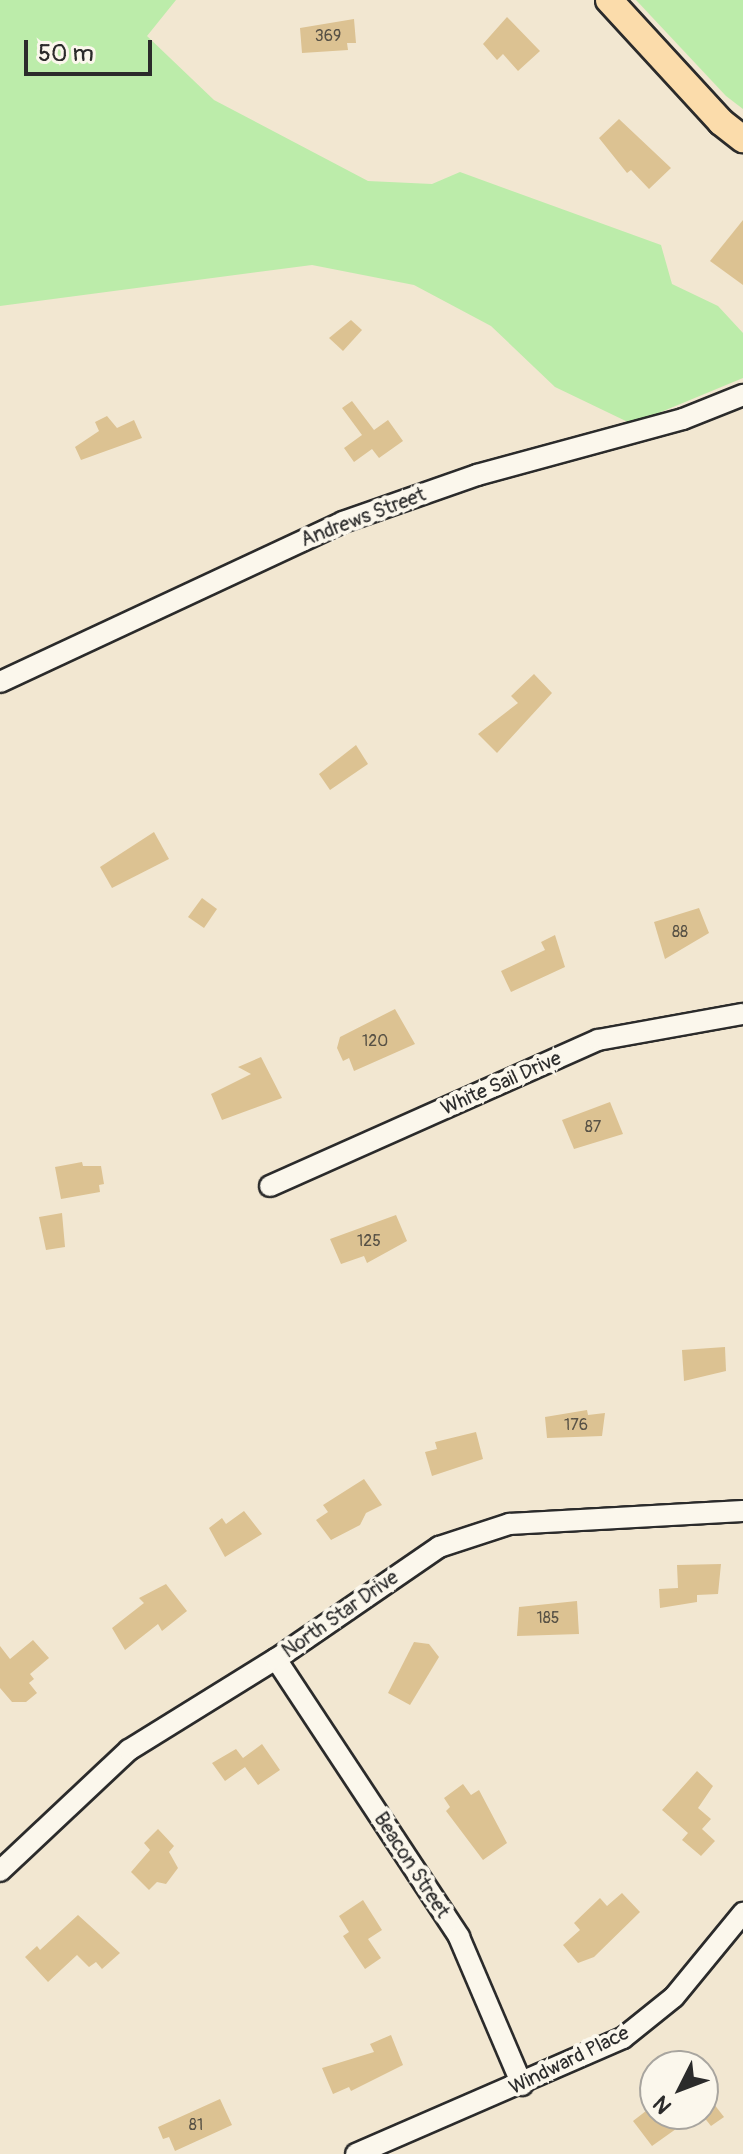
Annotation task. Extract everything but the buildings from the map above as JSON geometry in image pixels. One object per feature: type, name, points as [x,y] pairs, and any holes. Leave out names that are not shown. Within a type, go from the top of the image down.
[{"type":"main road","points":[[609,0],[721,122],[743,139]]},
{"type":"street","name":"Andrews Street","points":[[0,682],[343,522],[477,475],[683,419],[743,395]]},
{"type":"street","name":"White Sail Drive","points":[[270,1186],[598,1040],[743,1014]]},
{"type":"street","name":"North Star Drive","points":[[0,1871],[129,1750],[276,1659],[439,1547],[509,1524],[743,1511]]},
{"type":"street","name":"Beacon Street","points":[[276,1659],[459,1937],[522,2085]]},
{"type":"street","name":"Windward Place","points":[[356,2154],[522,2085],[623,2038],[674,1997],[743,1913]]},
{"type":"green space","points":[[0,0],[176,0],[147,36],[214,100],[368,181],[432,184],[460,172],[661,245],[672,284],[718,306],[743,333],[743,378],[632,424],[555,387],[491,326],[414,285],[312,265],[0,306]]},
{"type":"green space","points":[[636,0],[743,0],[743,109],[726,96]]}]
